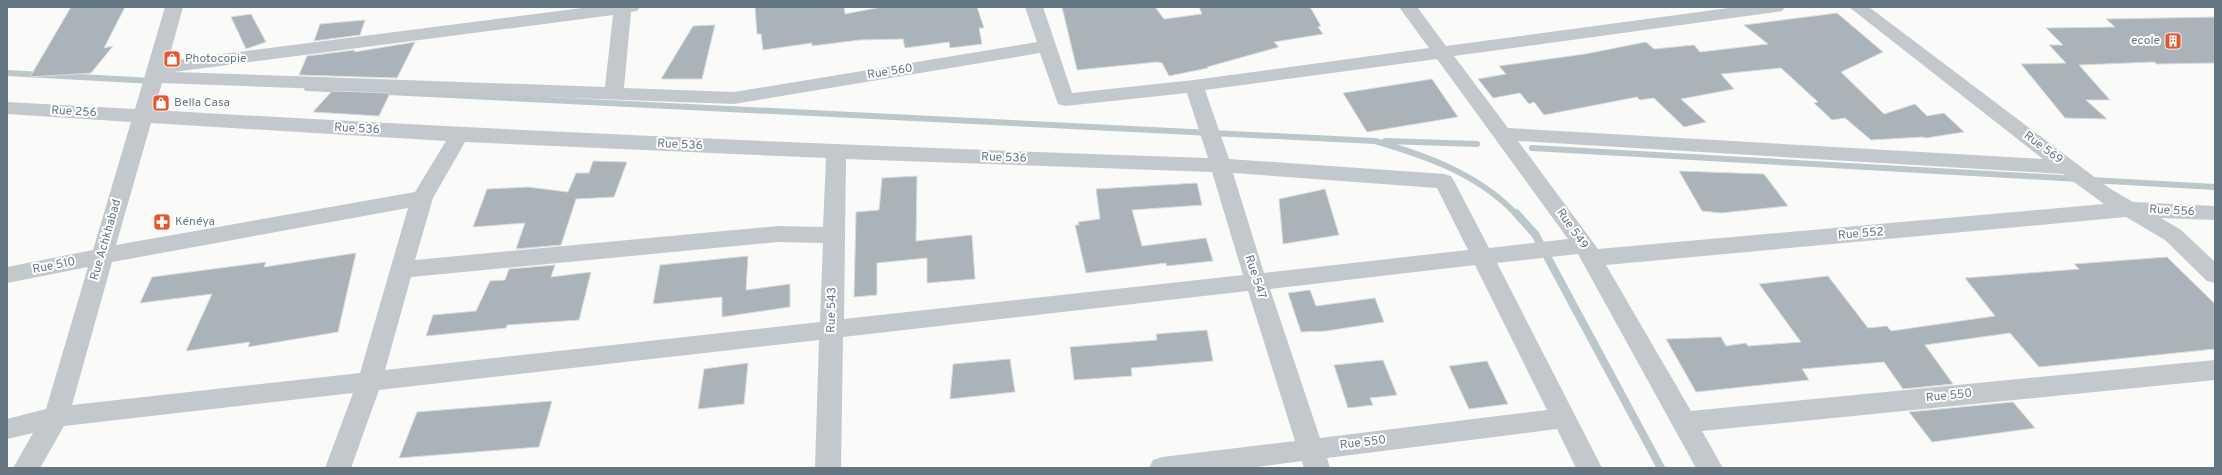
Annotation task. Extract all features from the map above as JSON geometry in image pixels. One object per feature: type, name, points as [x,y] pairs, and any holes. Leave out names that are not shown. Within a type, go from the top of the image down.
[{"type":"street","name":"Rue Achkhabad","points":[[26,468],[56,417],[141,116],[174,7]]},
{"type":"street","points":[[155,73],[626,7],[614,94]]},
{"type":"street","points":[[1034,7],[1065,100],[1194,86],[1776,7]]},
{"type":"street","name":"Rue 549","points":[[1408,7],[1588,252],[1710,468]]},
{"type":"street","name":"Rue 569","points":[[1865,13],[2102,193],[2173,235],[2215,275]]},
{"type":"street","name":"Rue 560","points":[[155,73],[734,98],[1047,46]]},
{"type":"street","name":"Rue 547","points":[[1194,86],[1206,116],[1256,282],[1314,459]]},
{"type":"street","name":"Rue 256","points":[[7,108],[141,116]]},
{"type":"street","name":"Rue 536","points":[[141,116],[459,135],[836,152],[1217,156],[1444,181],[1482,257]]},
{"type":"street","points":[[1502,134],[2068,167]]},
{"type":"street","points":[[338,468],[370,381],[422,198],[459,135]]},
{"type":"street","name":"Rue 543","points":[[828,468],[836,152]]},
{"type":"street","name":"Rue 510","points":[[7,275],[102,256],[422,198]]},
{"type":"street","name":"Rue 552","points":[[7,429],[56,417],[1482,257],[1588,252],[2130,209]]},
{"type":"street","name":"Rue 556","points":[[2130,209],[2215,213]]},
{"type":"street","points":[[401,270],[778,234],[834,235]]},
{"type":"street","points":[[1482,257],[1589,468]]},
{"type":"street","name":"Rue 550","points":[[1684,422],[2215,370]]},
{"type":"street","name":"Rue 550","points":[[1162,468],[1314,459],[1564,418]]},
{"type":"building","points":[[71,7],[125,7],[104,48],[113,46],[91,73],[30,77]]},
{"type":"building","points":[[755,7],[844,7],[845,14],[882,7],[977,7],[984,28],[979,28],[982,44],[950,48],[949,42],[905,48],[903,39],[859,40],[812,46],[812,43],[763,50],[761,34],[757,34]]},
{"type":"building","points":[[1062,7],[1155,7],[1164,19],[1202,14],[1199,7],[1310,7],[1321,26],[1318,27],[1323,34],[1274,42],[1279,47],[1207,67],[1208,68],[1169,76],[1162,63],[1157,62],[1077,70]]},
{"type":"building","points":[[1837,13],[1883,52],[1841,72],[1884,114],[1915,104],[1927,116],[1944,113],[1964,132],[1926,138],[1871,140],[1845,118],[1832,120],[1814,103],[1818,102],[1781,68],[1721,74],[1734,89],[1681,99],[1706,122],[1684,127],[1654,98],[1640,100],[1637,97],[1544,115],[1534,102],[1529,104],[1520,93],[1493,98],[1478,79],[1506,74],[1499,66],[1585,54],[1646,42],[1654,49],[1694,45],[1700,52],[1768,44],[1744,25]]},
{"type":"building","points":[[251,14],[266,42],[246,49],[231,17]]},
{"type":"building","points":[[2215,17],[2215,63],[2157,64],[2154,62],[2079,65],[2110,100],[2086,100],[2107,119],[2065,118],[2021,64],[2066,63],[2049,45],[2063,45],[2046,28],[2115,27],[2106,19]]},
{"type":"building","points":[[365,20],[360,35],[314,41],[320,24]]},
{"type":"building","points":[[715,25],[702,79],[661,79],[693,26]]},
{"type":"building","points":[[415,42],[397,78],[299,75],[307,56],[355,50],[354,52]]},
{"type":"building","points":[[1432,79],[1458,117],[1367,132],[1343,93]]},
{"type":"building","points":[[332,91],[390,93],[379,116],[313,112]]},
{"type":"building","points":[[593,161],[627,162],[614,197],[576,199],[561,245],[516,249],[525,223],[473,227],[487,189],[528,187],[568,192],[576,173],[589,173]]},
{"type":"building","points":[[1679,171],[1764,174],[1788,206],[1721,213],[1702,211]]},
{"type":"building","points":[[917,176],[916,241],[972,235],[975,279],[927,283],[927,258],[877,263],[877,295],[854,297],[856,212],[879,210],[882,178]]},
{"type":"building","points":[[1197,183],[1202,205],[1132,210],[1142,246],[1206,238],[1213,261],[1167,266],[1166,263],[1086,273],[1075,225],[1079,225],[1078,222],[1100,219],[1096,189]]},
{"type":"building","points":[[1325,189],[1339,235],[1283,244],[1279,199]]},
{"type":"building","points":[[356,253],[338,332],[248,347],[250,342],[186,351],[212,294],[140,303],[152,277],[266,262],[264,267]]},
{"type":"building","points":[[748,256],[746,290],[790,284],[790,307],[722,317],[722,297],[653,304],[660,265]]},
{"type":"building","points":[[2167,257],[2215,304],[2215,349],[2039,367],[2010,333],[1925,345],[1953,384],[1903,389],[1884,362],[1802,369],[1809,380],[1696,392],[1666,339],[1721,337],[1726,346],[1746,343],[1748,346],[1801,342],[1759,284],[1828,276],[1868,328],[1887,326],[1891,331],[1995,316],[1965,278],[2079,269],[2074,264]]},
{"type":"building","points":[[555,265],[551,277],[591,272],[579,320],[507,325],[506,328],[426,336],[433,315],[476,311],[490,281],[505,280],[509,269]]},
{"type":"building","points":[[1310,290],[1316,306],[1375,298],[1384,322],[1326,331],[1301,332],[1288,293]]},
{"type":"building","points":[[1207,330],[1213,361],[1131,368],[1132,376],[1074,380],[1070,347],[1157,340],[1156,334]]},
{"type":"building","points":[[1010,359],[1015,392],[950,399],[953,364]]},
{"type":"building","points":[[1383,360],[1397,395],[1370,398],[1373,405],[1348,408],[1334,365]]},
{"type":"building","points":[[1487,361],[1508,404],[1469,409],[1449,366]]},
{"type":"building","points":[[748,363],[744,404],[698,409],[704,369]]},
{"type":"building","points":[[552,401],[539,447],[399,458],[417,412]]},
{"type":"building","points":[[2013,402],[2035,428],[1932,442],[1909,412]]},
{"type":"waterway","points":[[7,73],[153,81]]},
{"type":"waterway","points":[[307,88],[1375,141],[1414,153],[1451,168],[1485,188],[1516,214]]},
{"type":"waterway","points":[[1385,141],[1477,144]]},
{"type":"waterway","points":[[1532,148],[2079,179]]},
{"type":"waterway","points":[[2091,180],[2215,187]]},
{"type":"waterway","points":[[1516,213],[1535,234],[1661,468]]},
{"type":"place","name":"ecole","points":[[2173,41]]},
{"type":"place","name":"Photocopie","points":[[172,59]]},
{"type":"place","name":"Bella Casa","points":[[161,103]]},
{"type":"place","name":"Kénéya","points":[[162,222]]}]
